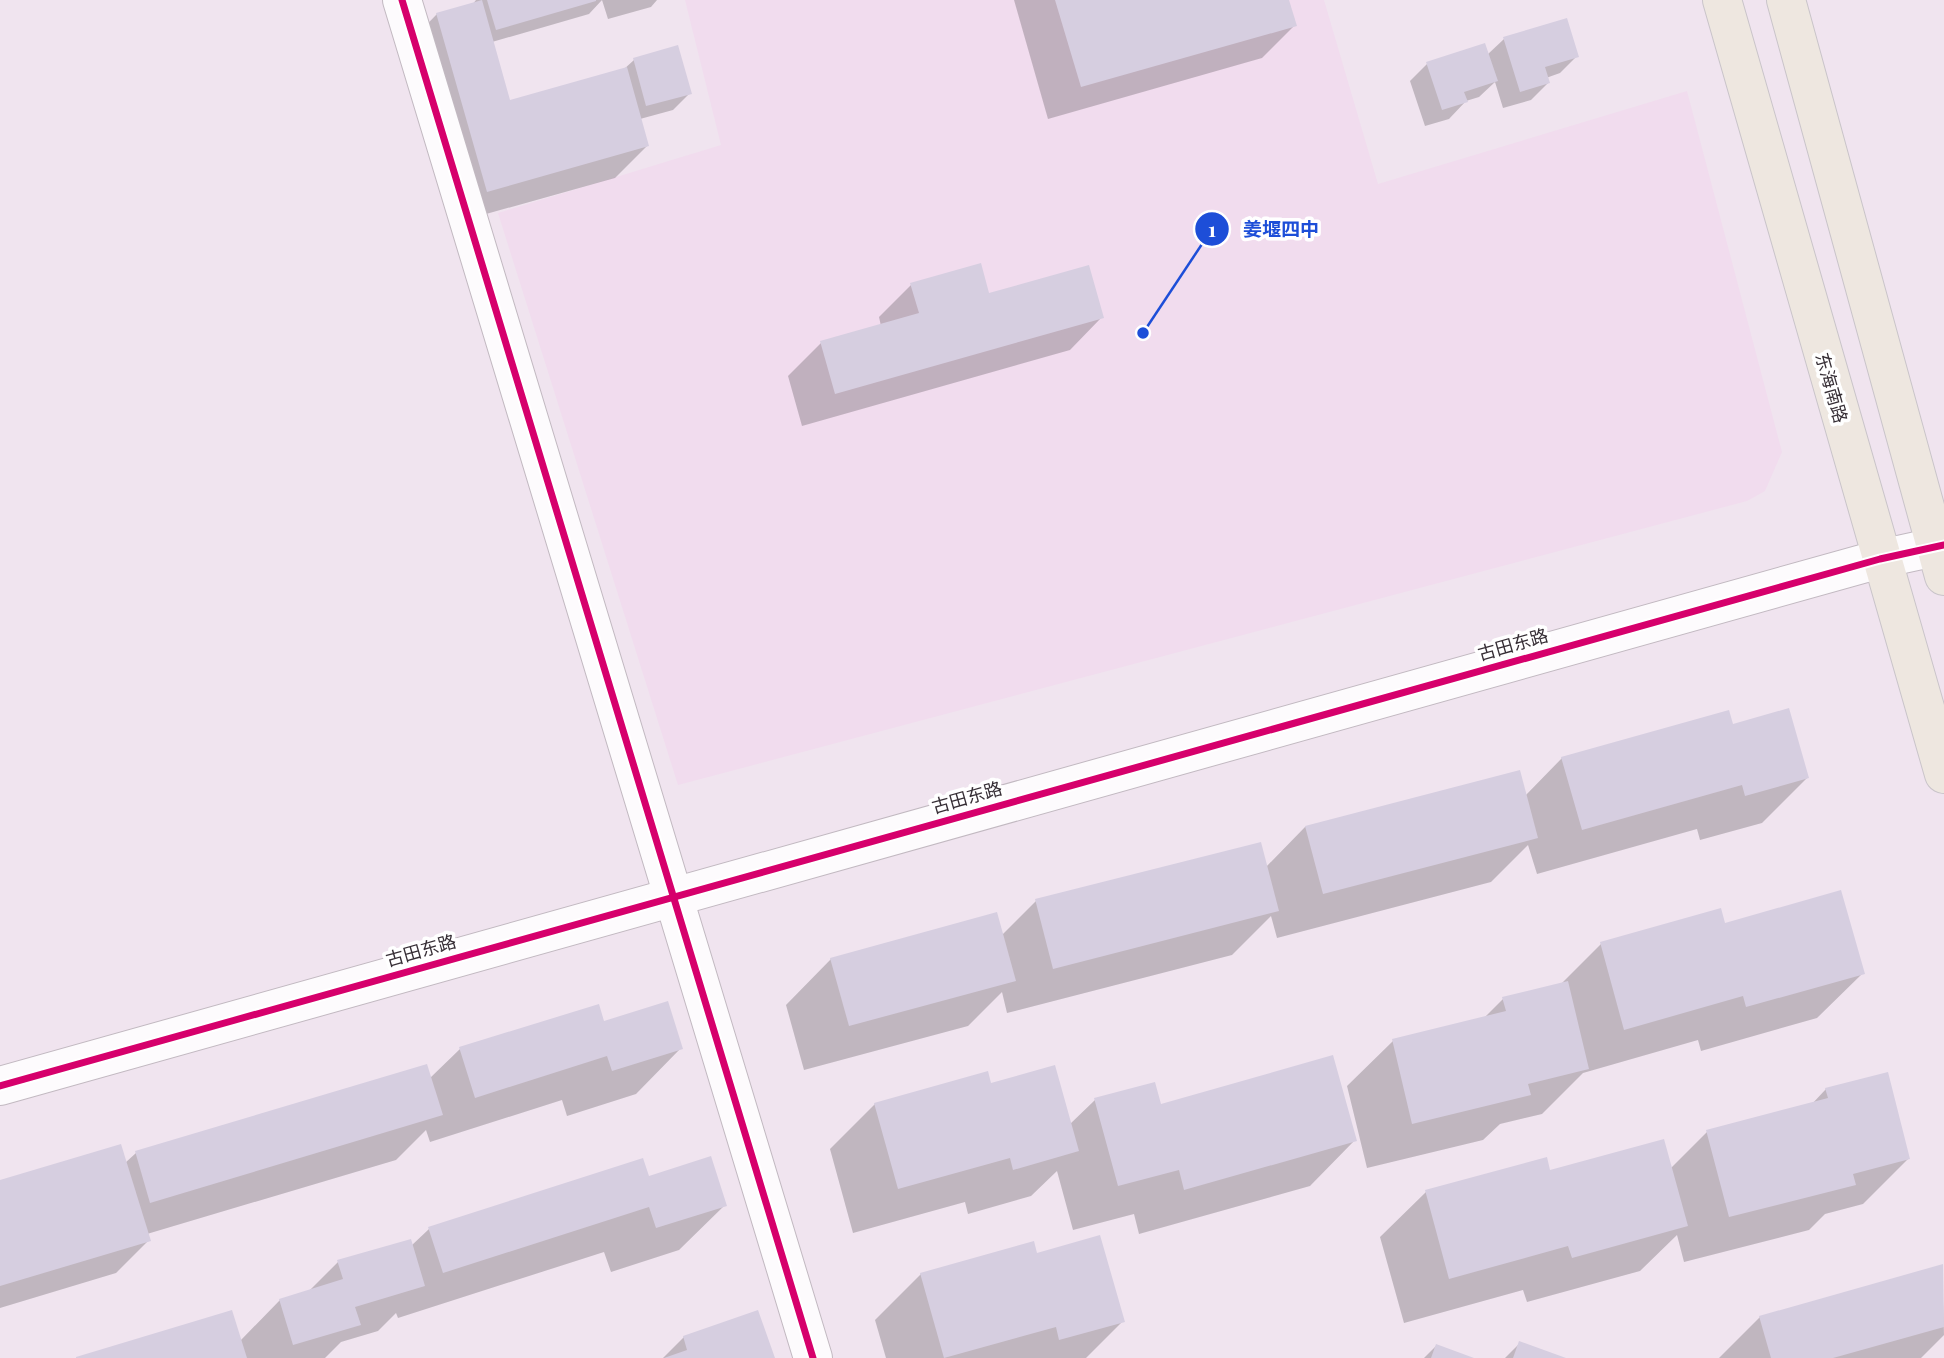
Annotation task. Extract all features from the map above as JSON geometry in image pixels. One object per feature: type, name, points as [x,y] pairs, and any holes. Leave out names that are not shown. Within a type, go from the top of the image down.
[{"type":"main road","name":"东海南路","points":[[1722,0],[1880,559],[1944,774]]},
{"type":"main road","points":[[1786,0],[1941,556]]},
{"type":"street","points":[[402,0],[813,1358]]},
{"type":"street","name":"古田东路","points":[[0,1086],[1880,559],[1941,556]]},
{"type":"shaded area","points":[[685,0],[1324,0],[1378,184],[1687,91],[1782,452],[1765,491],[1747,501],[678,785],[498,213],[721,145]]},
{"type":"building","points":[[482,0],[510,100],[627,67],[649,146],[487,192],[436,13]]},
{"type":"building","points":[[487,0],[596,0],[596,1],[496,30]]},
{"type":"building","points":[[1055,0],[1289,0],[1297,26],[1081,87]]},
{"type":"building","points":[[1567,18],[1579,57],[1545,67],[1550,83],[1520,92],[1503,37]]},
{"type":"building","points":[[1485,43],[1498,81],[1464,92],[1468,102],[1442,110],[1426,62]]},
{"type":"building","points":[[678,45],[692,94],[646,106],[633,58]]},
{"type":"building","points":[[981,263],[989,293],[1089,265],[1104,318],[835,394],[820,341],[919,313],[910,283]]},
{"type":"building","points":[[1789,708],[1809,778],[1745,796],[1742,785],[1582,830],[1561,757],[1729,710],[1733,724]]},
{"type":"building","points":[[1520,770],[1538,838],[1323,894],[1305,826]]},
{"type":"building","points":[[1261,842],[1279,911],[1053,969],[1035,899]]},
{"type":"building","points":[[1841,890],[1865,974],[1746,1007],[1743,996],[1624,1030],[1600,942],[1721,908],[1725,923]]},
{"type":"building","points":[[997,912],[1016,981],[849,1026],[830,958]]},
{"type":"building","points":[[1568,981],[1589,1069],[1528,1084],[1531,1095],[1412,1124],[1392,1039],[1506,1011],[1502,997]]},
{"type":"building","points":[[668,1001],[683,1049],[612,1071],[607,1056],[475,1098],[459,1047],[599,1004],[604,1021]]},
{"type":"building","points":[[1333,1055],[1357,1141],[1184,1190],[1179,1170],[1118,1186],[1094,1098],[1155,1082],[1161,1104]]},
{"type":"building","points":[[427,1064],[443,1115],[150,1203],[135,1151]]},
{"type":"building","points":[[1055,1065],[1079,1151],[1013,1170],[1010,1158],[898,1189],[874,1103],[988,1071],[991,1083]]},
{"type":"building","points":[[1888,1072],[1910,1159],[1853,1174],[1856,1185],[1729,1217],[1706,1130],[1828,1098],[1825,1088]]},
{"type":"building","points":[[1664,1139],[1688,1226],[1572,1258],[1568,1246],[1449,1279],[1425,1190],[1547,1157],[1550,1170]]},
{"type":"building","points":[[121,1144],[151,1241],[0,1286],[0,1180]]},
{"type":"building","points":[[711,1156],[727,1206],[656,1228],[649,1207],[443,1273],[428,1227],[643,1158],[649,1176]]},
{"type":"building","points":[[1100,1235],[1125,1322],[1059,1340],[1056,1327],[944,1358],[920,1273],[1034,1241],[1037,1253]]},
{"type":"building","points":[[411,1239],[425,1286],[355,1307],[361,1325],[293,1345],[279,1299],[343,1279],[337,1260]]},
{"type":"building","points":[[1943,1264],[1944,1327],[1833,1358],[1771,1358],[1759,1316]]},
{"type":"building","points":[[232,1310],[247,1358],[76,1358],[76,1357]]},
{"type":"building","points":[[758,1310],[775,1358],[664,1358],[687,1350],[683,1336]]},
{"type":"building","points":[[1519,1341],[1566,1358],[1513,1358]]},
{"type":"building","points":[[1436,1344],[1474,1358],[1431,1358]]},
{"type":"cycle path","points":[[402,0],[813,1358]]},
{"type":"cycle path","points":[[0,1086],[1880,559],[1944,545]]},
{"type":"place","name":"姜堰四中","points":[[1143,333]]}]
